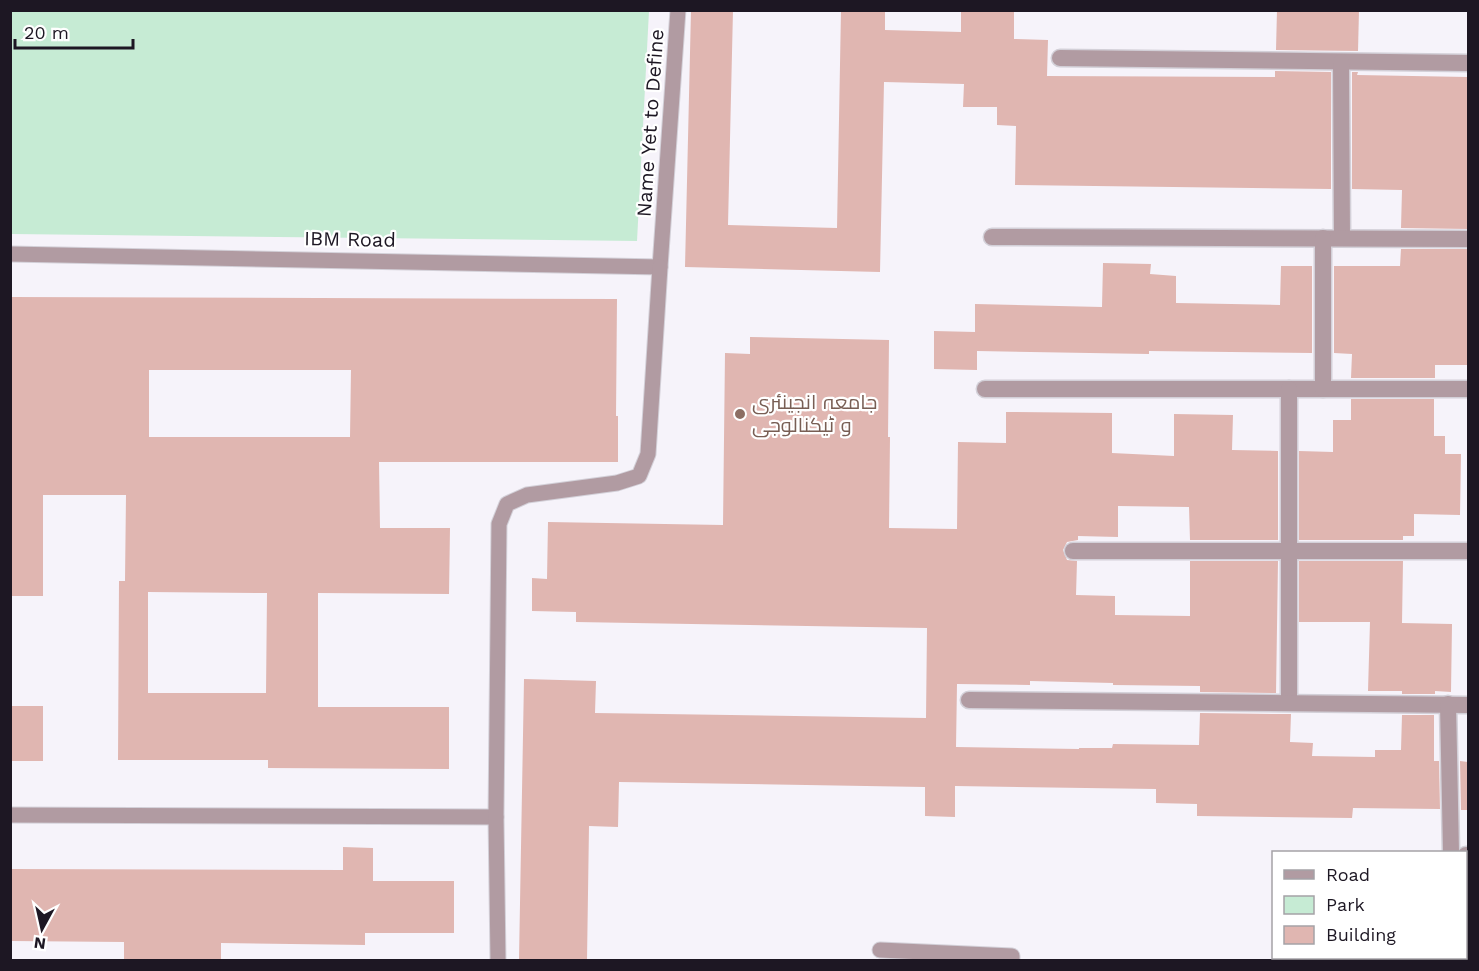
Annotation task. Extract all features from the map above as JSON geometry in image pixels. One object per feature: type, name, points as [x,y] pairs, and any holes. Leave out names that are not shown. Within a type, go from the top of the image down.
[{"type":"street","points":[[1060,58],[1468,63]]},
{"type":"street","points":[[1341,62],[1342,238]]},
{"type":"street","points":[[992,237],[1468,239]]},
{"type":"street","points":[[1323,238],[1323,389]]},
{"type":"street","points":[[985,389],[1468,388]]},
{"type":"street","points":[[1290,389],[1290,702]]},
{"type":"street","points":[[1073,551],[1468,551]]},
{"type":"street","points":[[969,700],[1468,705]]},
{"type":"street","points":[[1448,704],[1451,851]]},
{"type":"lane","name":"Name Yet to Define","points":[[660,267],[678,10]]},
{"type":"lane","name":"IBM Road","points":[[10,254],[660,267]]},
{"type":"lane","points":[[498,960],[496,817],[499,524],[507,504],[527,495],[617,483],[639,476],[648,453],[660,267]]},
{"type":"lane","points":[[10,815],[496,817]]},
{"type":"lane","points":[[880,950],[1012,956],[1011,960]]},
{"type":"green space","points":[[11,10],[649,11],[637,241],[11,234]]},
{"type":"building","points":[[691,10],[733,10],[728,225],[837,228],[841,10],[885,10],[885,30],[961,32],[961,10],[1014,10],[1014,39],[1048,40],[1047,76],[1275,77],[1275,71],[1331,72],[1331,189],[1015,185],[1016,126],[997,125],[997,107],[963,107],[964,84],[884,82],[880,272],[685,267]]},
{"type":"building","points":[[1277,10],[1359,10],[1358,51],[1276,50]]},
{"type":"building","points":[[1352,72],[1358,72],[1357,75],[1468,77],[1468,229],[1401,228],[1402,190],[1352,189]]},
{"type":"building","points":[[1401,249],[1468,249],[1468,365],[1435,365],[1435,378],[1351,378],[1352,354],[1334,353],[1334,266],[1400,266]]},
{"type":"building","points":[[1103,263],[1151,264],[1150,274],[1176,276],[1176,303],[1280,305],[1281,266],[1312,266],[1312,353],[1149,351],[1149,354],[977,351],[977,370],[934,369],[934,331],[975,332],[975,304],[1102,307]]},
{"type":"building","points":[[10,297],[617,299],[618,462],[379,462],[380,528],[450,528],[449,594],[318,593],[318,707],[449,707],[449,769],[268,768],[268,760],[118,760],[119,581],[125,581],[126,495],[43,495],[43,596],[10,596]],"holes":[[[149,370],[351,370],[350,437],[149,437]],[[148,592],[267,593],[266,693],[148,693]]]},
{"type":"building","points":[[750,337],[889,340],[889,528],[957,529],[958,442],[1006,443],[1006,412],[1112,413],[1112,453],[1174,456],[1174,414],[1233,415],[1232,450],[1278,451],[1278,540],[1190,540],[1189,507],[1118,506],[1118,537],[1078,536],[1078,540],[1067,542],[1063,550],[1067,560],[1077,561],[1076,595],[1115,596],[1115,615],[1190,616],[1190,561],[1278,561],[1276,693],[1200,692],[1200,686],[1113,685],[1113,683],[1030,681],[1030,685],[957,684],[956,747],[1079,749],[1112,748],[1113,744],[1199,745],[1200,713],[1291,714],[1290,742],[1313,743],[1312,756],[1375,757],[1375,750],[1401,750],[1402,715],[1434,715],[1434,761],[1439,761],[1440,809],[1353,808],[1352,818],[1197,816],[1197,804],[1156,803],[1156,789],[955,786],[955,817],[925,816],[925,787],[619,782],[618,827],[589,826],[587,960],[519,960],[524,679],[596,681],[595,713],[926,718],[927,628],[576,622],[576,612],[532,611],[532,578],[547,579],[548,522],[723,525],[725,353],[750,354]]},
{"type":"building","points":[[1351,399],[1434,399],[1434,436],[1445,436],[1445,454],[1461,454],[1460,515],[1414,514],[1414,536],[1403,536],[1403,540],[1299,540],[1299,451],[1333,452],[1333,420],[1351,420]]},
{"type":"building","points":[[1299,561],[1403,561],[1402,623],[1452,624],[1451,692],[1402,694],[1402,691],[1368,691],[1370,622],[1299,622]]},
{"type":"building","points":[[10,706],[43,706],[43,761],[10,761]]},
{"type":"building","points":[[1460,761],[1468,762],[1468,810],[1461,810]]},
{"type":"building","points":[[343,847],[373,848],[373,881],[454,881],[454,933],[365,933],[365,945],[221,943],[221,960],[124,960],[124,942],[11,941],[11,869],[343,870]]},
{"type":"place","name":"جامعہ انجینئری و ٹیکنالوجی","points":[[740,414]]}]
